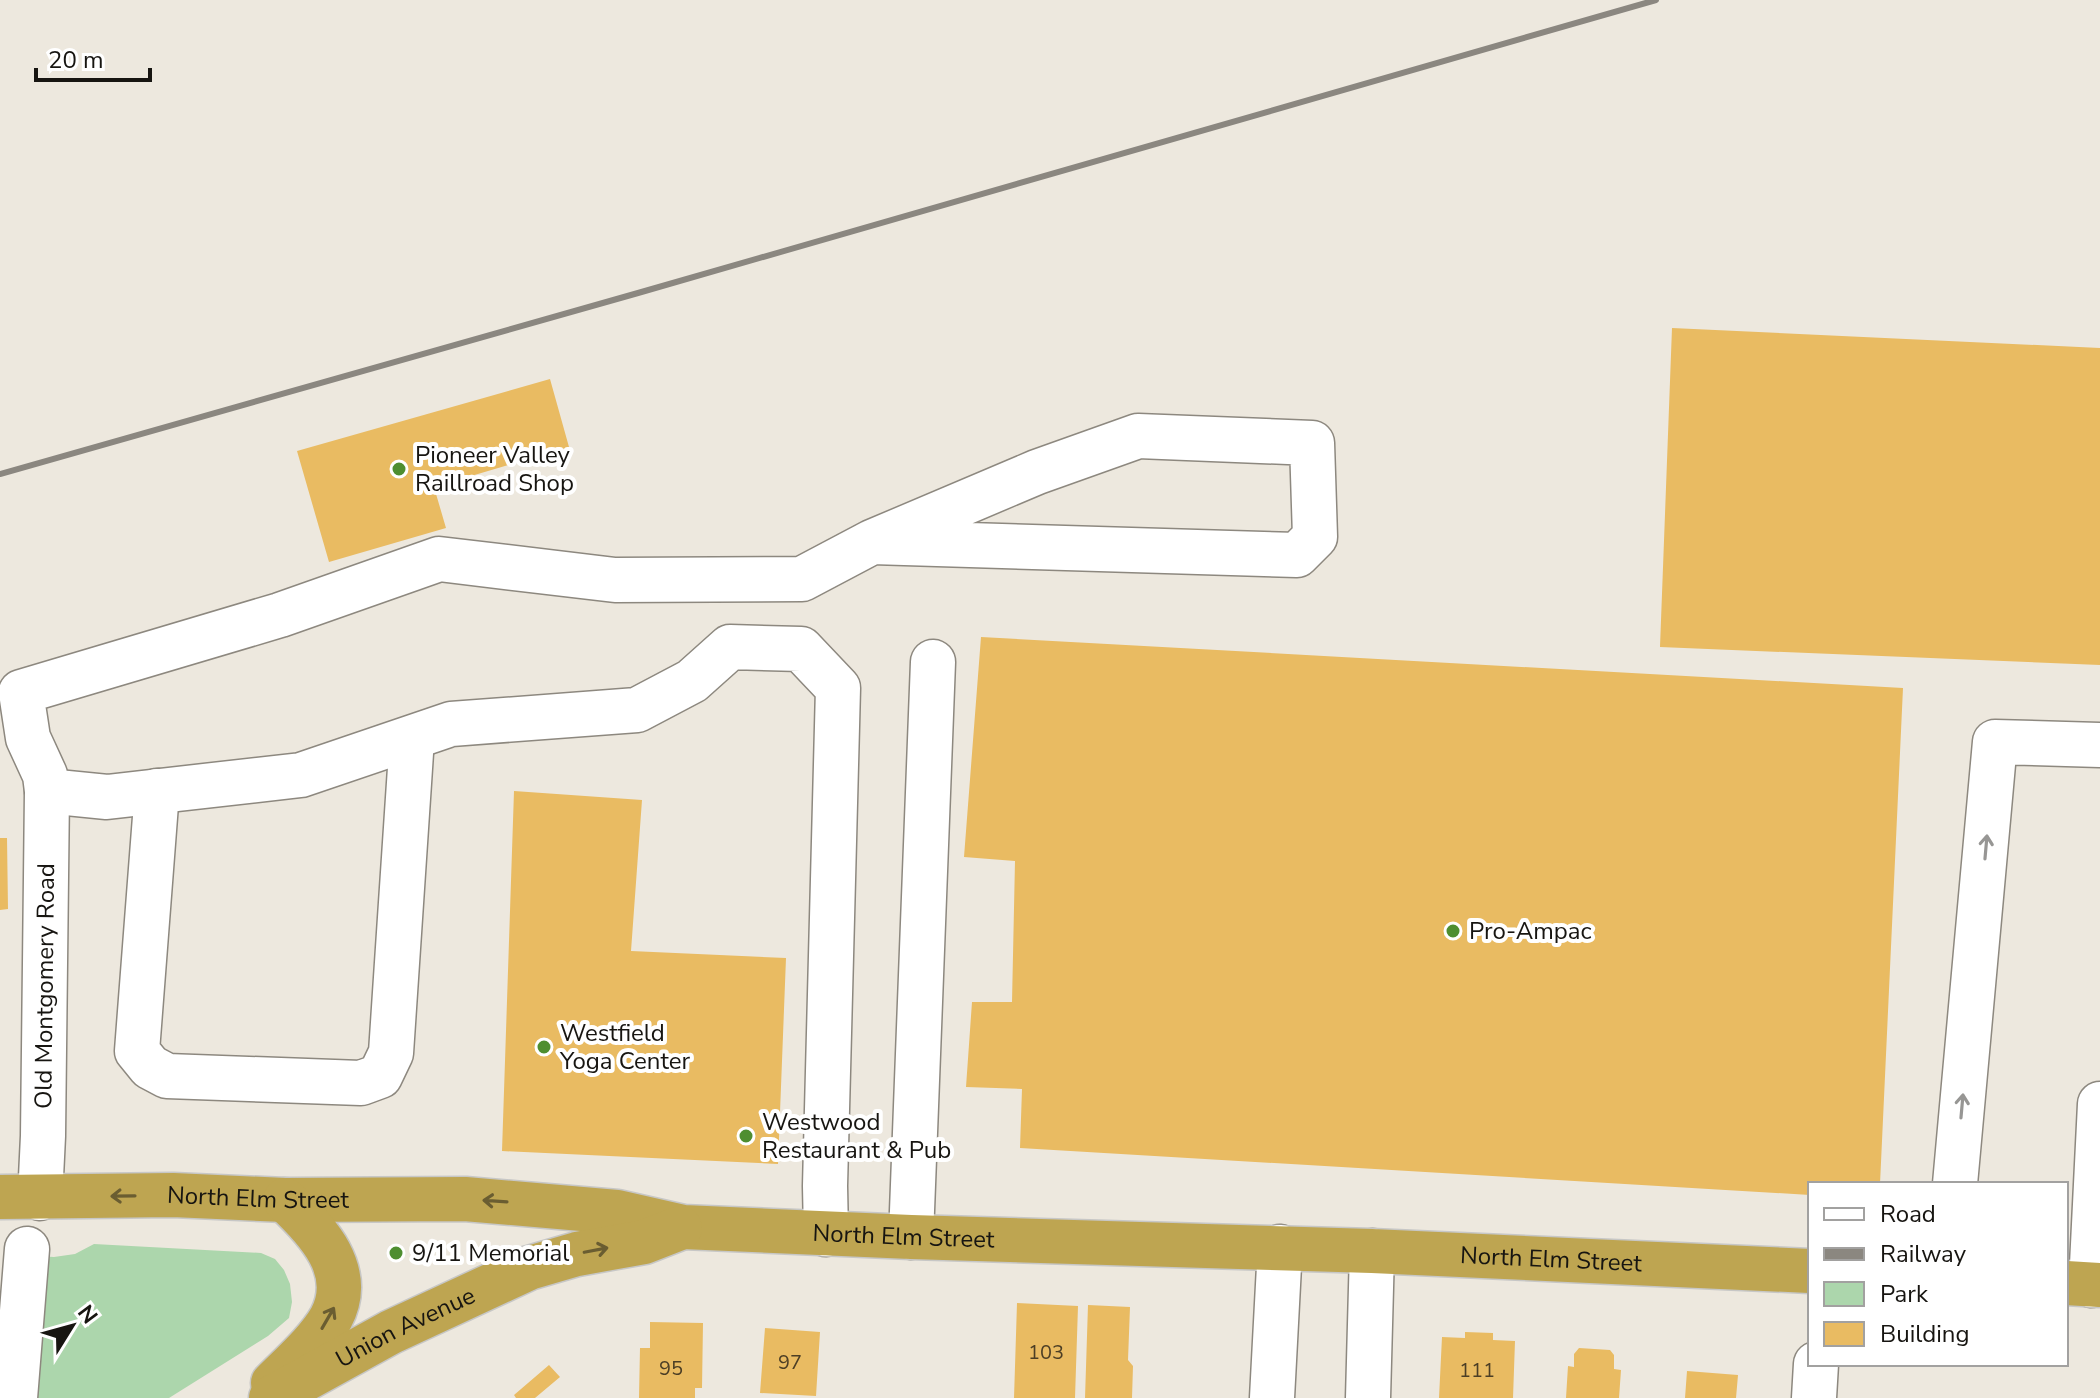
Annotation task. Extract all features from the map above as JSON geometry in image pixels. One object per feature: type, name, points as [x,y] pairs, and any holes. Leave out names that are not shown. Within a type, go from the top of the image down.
[{"type":"highway","name":"North Elm Street","points":[[20,1198],[173,1195],[285,1200],[465,1199],[617,1212],[683,1227],[1280,1247],[1808,1271]]},
{"type":"highway","points":[[259,1398],[331,1318],[341,1291],[327,1248],[307,1221],[285,1200]]},
{"type":"highway","name":"Union Avenue","points":[[271,1398],[391,1332],[529,1268],[577,1254],[644,1242],[683,1227]]},
{"type":"street","points":[[801,649],[730,647],[692,681],[637,710],[451,724],[301,775],[107,797],[46,783],[28,738],[21,692],[280,615],[439,559],[615,580],[802,579],[872,542],[1037,472],[1138,436],[1312,443],[1315,537],[1297,555],[872,542]]},
{"type":"street","points":[[802,579],[801,649],[838,688],[826,1234]]},
{"type":"street","points":[[911,1237],[933,662]]},
{"type":"street","points":[[157,791],[137,1051],[150,1067],[167,1076],[361,1083],[380,1076],[391,1053],[412,738]]},
{"type":"street","points":[[1955,1182],[1995,742],[2100,745]]},
{"type":"street","name":"Old Montgomery Road","points":[[20,1198],[43,1136],[46,783]]},
{"type":"street","points":[[2086,1284],[2098,1200],[2100,1104]]},
{"type":"street","points":[[1272,1398],[1280,1247]]},
{"type":"street","points":[[15,1398],[27,1249]]},
{"type":"street","points":[[1368,1398],[1372,1251]]},
{"type":"street","points":[[1814,1398],[1816,1366]]},
{"type":"green space","points":[[94,1244],[261,1253],[275,1259],[284,1270],[290,1284],[292,1302],[289,1318],[268,1336],[169,1398],[0,1398],[6,1254],[54,1257],[75,1254]]},
{"type":"building","points":[[1672,328],[2100,348],[2100,665],[1660,647]]},
{"type":"building","name":"Pioneer Valley Raillroad Shop","points":[[550,379],[569,447],[434,487],[446,528],[329,562],[297,451]]},
{"type":"building","name":"Pro-Ampac","points":[[981,637],[1903,688],[1880,1182],[1808,1182],[1808,1195],[1020,1148],[1022,1089],[966,1087],[972,1002],[1012,1002],[1015,861],[964,857]]},
{"type":"building","points":[[514,791],[642,800],[631,951],[786,958],[778,1164],[502,1151]]},
{"type":"building","points":[[0,838],[7,838],[8,909],[0,910]]},
{"type":"building","points":[[1017,1303],[1078,1306],[1075,1398],[1014,1398]]},
{"type":"building","points":[[1088,1305],[1130,1307],[1128,1360],[1133,1366],[1132,1398],[1085,1398]]},
{"type":"building","points":[[650,1322],[703,1323],[702,1388],[695,1388],[695,1398],[639,1398],[640,1348],[650,1348]]},
{"type":"building","points":[[765,1328],[820,1332],[816,1396],[760,1393]]},
{"type":"building","points":[[1465,1332],[1493,1333],[1493,1340],[1515,1341],[1513,1398],[1439,1398],[1442,1337],[1465,1338]]},
{"type":"building","points":[[1579,1348],[1610,1350],[1614,1355],[1614,1369],[1621,1370],[1619,1398],[1566,1398],[1568,1366],[1574,1367],[1574,1354]]},
{"type":"building","points":[[549,1365],[560,1377],[535,1398],[516,1398],[514,1395]]},
{"type":"building","points":[[1687,1371],[1738,1375],[1736,1398],[1685,1398]]},
{"type":"railway","points":[[0,474],[1656,0]]},
{"type":"place","name":"Pioneer Valley Raillroad Shop","points":[[399,469]]},
{"type":"place","name":"Pro-Ampac","points":[[1453,931]]},
{"type":"place","name":"Westfield Yoga Center","points":[[544,1047]]},
{"type":"place","name":"Westwood Restaurant & Pub","points":[[746,1136]]},
{"type":"place","name":"9/11 Memorial","points":[[396,1253]]}]
